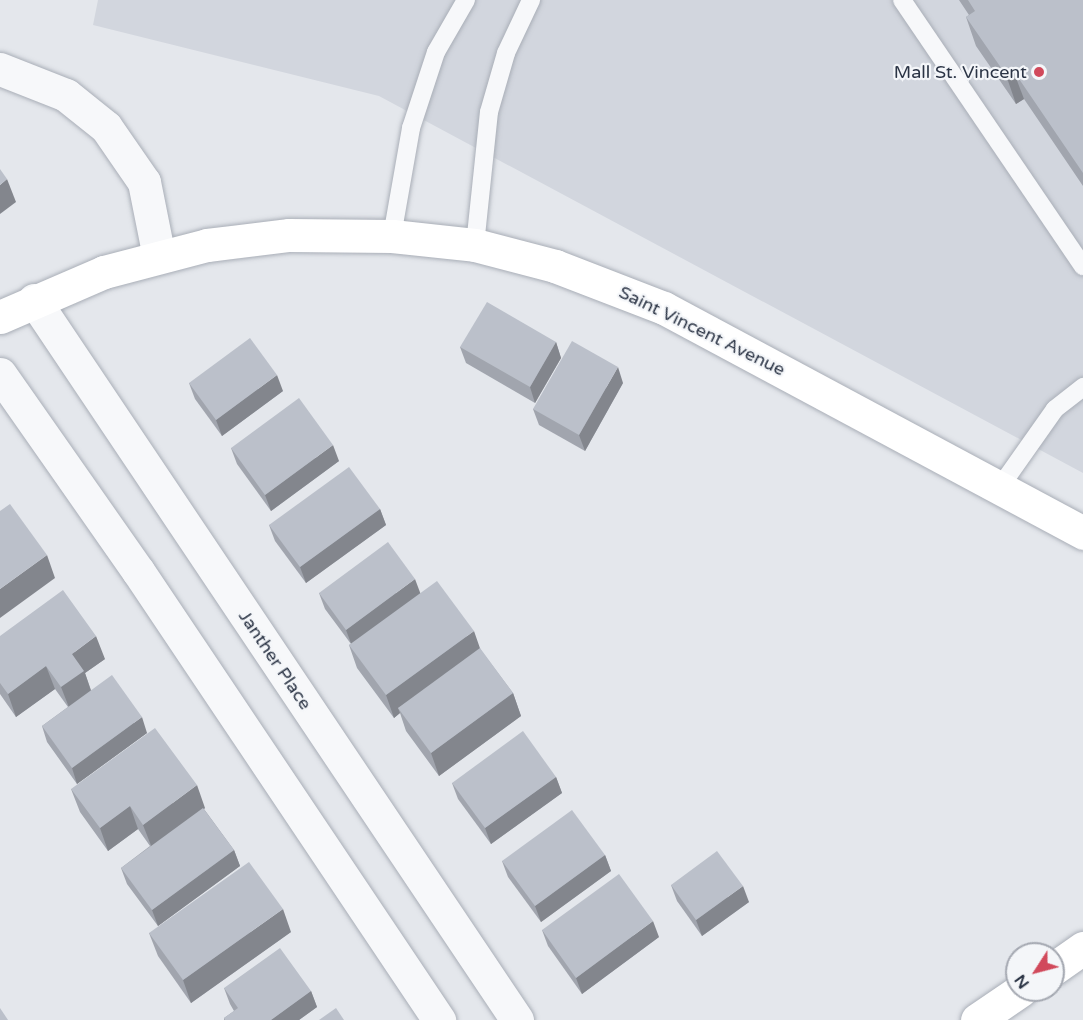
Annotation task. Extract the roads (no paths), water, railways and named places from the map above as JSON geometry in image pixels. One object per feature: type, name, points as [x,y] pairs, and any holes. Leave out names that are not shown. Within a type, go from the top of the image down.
[{"type":"street","points":[[0,69],[66,95],[106,127],[144,183],[159,257]]},
{"type":"street","name":"Saint Vincent Avenue","points":[[0,317],[34,300],[104,272],[207,245],[289,235],[392,236],[475,245],[555,266],[664,308],[1083,533]]},
{"type":"street","name":"Janther Place","points":[[34,300],[516,1020]]},
{"type":"street","points":[[0,374],[138,571],[439,1020]]},
{"type":"street","points":[[1065,961],[1083,948]]},
{"type":"street","points":[[977,1020],[1005,1001]]},
{"type":"lane","points":[[392,236],[411,128],[436,52],[466,0]]},
{"type":"lane","points":[[475,245],[489,112],[506,53],[531,0]]},
{"type":"lane","points":[[902,0],[1083,266]]},
{"type":"lane","points":[[1000,487],[1055,409],[1082,390]]},
{"type":"place","name":"Mall St. Vincent","points":[[1039,72]]}]
